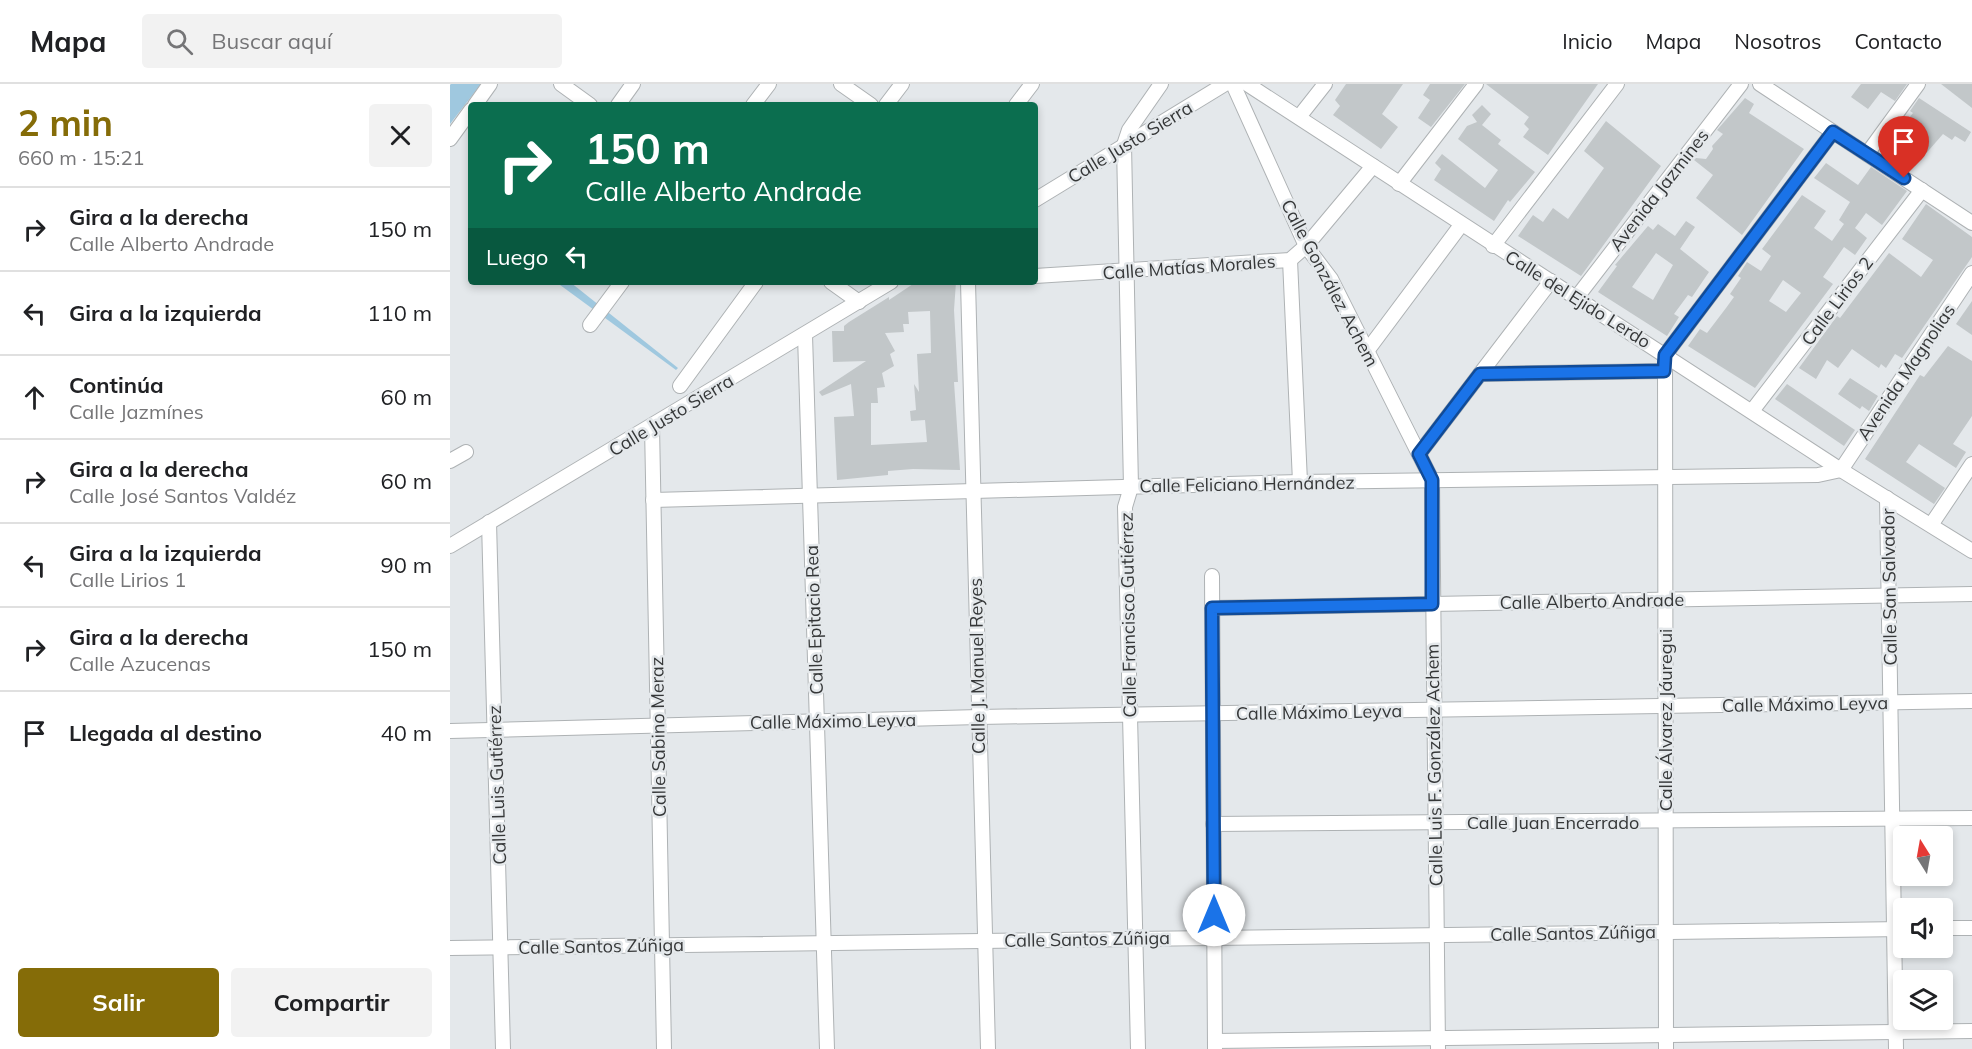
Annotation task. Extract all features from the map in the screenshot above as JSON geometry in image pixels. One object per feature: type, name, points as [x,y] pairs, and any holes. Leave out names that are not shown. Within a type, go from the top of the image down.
[{"type":"street","points":[[477,102],[490,84]]},
{"type":"street","points":[[561,84],[586,102]]},
{"type":"street","points":[[620,102],[633,84]]},
{"type":"street","points":[[755,102],[768,84]]},
{"type":"street","points":[[841,84],[867,102]]},
{"type":"street","points":[[888,102],[902,84]]},
{"type":"street","points":[[1018,102],[1032,84]]},
{"type":"street","name":"Calle Francisco Gutiérrez","points":[[1138,1049],[1125,507],[1131,487],[1124,145],[1129,130],[1161,84]]},
{"type":"street","name":"Calle Justo Sierra","points":[[1038,198],[1225,84]]},
{"type":"street","name":"Calle González Achem","points":[[1233,84],[1306,246],[1331,279],[1432,480]]},
{"type":"street","name":"Calle del Ejido Lerdo","points":[[1246,84],[1840,470],[1972,551]]},
{"type":"street","points":[[1299,117],[1325,84]]},
{"type":"street","points":[[1399,184],[1476,84]]},
{"type":"street","points":[[1492,246],[1617,84]]},
{"type":"street","name":"Avenida Jazmines","points":[[1577,297],[1741,84]]},
{"type":"street","points":[[1761,84],[1972,223]]},
{"type":"street","points":[[1867,154],[1918,84]]},
{"type":"street","points":[[450,140],[468,114]]},
{"type":"street","points":[[1665,355],[1833,132]]},
{"type":"street","name":"Calle Matías Morales","points":[[1038,276],[1290,260],[1306,246],[1373,166]]},
{"type":"street","name":"Calle Lirios 2","points":[[1752,411],[1922,190]]},
{"type":"street","points":[[1367,351],[1461,225]]},
{"type":"street","points":[[1290,260],[1300,482]]},
{"type":"street","name":"Avenida Magnolias","points":[[1840,470],[1972,273]]},
{"type":"street","points":[[1419,454],[1551,281]]},
{"type":"street","points":[[590,325],[620,285]]},
{"type":"street","points":[[680,386],[754,285]]},
{"type":"street","points":[[835,285],[859,302]]},
{"type":"street","name":"Calle Justo Sierra","points":[[450,546],[805,335],[884,285]]},
{"type":"street","name":"Calle J. Manuel Reyes","points":[[968,285],[988,1049]]},
{"type":"street","name":"Calle Epitacio Rea","points":[[805,335],[827,1049]]},
{"type":"street","name":"Calle Álvarez Jáuregui","points":[[1665,355],[1666,1042]]},
{"type":"street","points":[[1480,374],[1664,371]]},
{"type":"street","name":"Calle Sabino Meraz","points":[[652,426],[664,1049]]},
{"type":"street","points":[[450,460],[466,452]]},
{"type":"street","points":[[1931,525],[1972,464]]},
{"type":"street","name":"Calle Feliciano Hernández","points":[[653,500],[1300,482],[1818,475],[1840,470]]},
{"type":"street","name":"Calle Luis F. González Achem","points":[[1432,480],[1438,1043]]},
{"type":"street","name":"Calle San Salvador","points":[[1887,498],[1893,819],[1897,898]]},
{"type":"street","name":"Calle Luis Gutiérrez","points":[[489,522],[503,1049]]},
{"type":"street","points":[[1212,576],[1215,1045],[1666,1042],[1972,1031]]},
{"type":"street","name":"Calle Alberto Andrade","points":[[1212,608],[1972,594]]},
{"type":"street","name":"Calle Máximo Leyva","points":[[450,731],[979,717],[1972,701]]},
{"type":"street","name":"Calle Juan Encerrado","points":[[1214,824],[1972,818]]},
{"type":"street","points":[[1953,928],[1972,928]]},
{"type":"street","name":"Calle Santos Zúñiga","points":[[450,948],[1893,929]]},
{"type":"street","name":"Calle San Salvador","points":[[1896,1049],[1898,958]]},
{"type":"shaded area","points":[[481,84],[450,124],[450,85]]},
{"type":"shaded area","points":[[560,285],[574,285],[678,368],[676,370]]},
{"type":"building","points":[[1346,84],[1403,84],[1382,114],[1398,127],[1381,149],[1333,115],[1340,106],[1335,100]]},
{"type":"building","points":[[1430,84],[1465,84],[1431,127],[1418,118],[1430,100],[1423,95]]},
{"type":"building","points":[[1486,84],[1598,84],[1548,155],[1523,137],[1529,129],[1524,124],[1529,117]]},
{"type":"building","points":[[1861,84],[1907,84],[1895,101],[1881,92],[1868,109],[1851,97]]},
{"type":"building","points":[[1941,84],[1972,84],[1972,108]]},
{"type":"building","points":[[1745,98],[1754,104],[1749,113],[1804,149],[1742,235],[1696,198],[1713,175],[1694,160],[1696,158],[1706,159],[1713,149],[1712,146],[1723,134],[1717,130]]},
{"type":"building","points":[[1919,98],[1971,132],[1965,142],[1955,136],[1952,140],[1943,134],[1915,166],[1887,145],[1913,113],[1910,111]]},
{"type":"building","points":[[1482,105],[1491,114],[1482,125],[1501,140],[1498,144],[1535,172],[1510,202],[1508,200],[1494,221],[1434,180],[1441,169],[1435,163],[1442,154],[1485,188],[1498,170],[1458,139],[1467,126],[1477,122],[1472,115]]},
{"type":"building","points":[[1606,121],[1661,166],[1581,276],[1518,236],[1533,215],[1543,222],[1553,208],[1568,219],[1604,168],[1584,151]]},
{"type":"building","points":[[1826,163],[1858,185],[1871,167],[1907,191],[1882,225],[1866,213],[1855,228],[1867,238],[1855,255],[1844,247],[1823,277],[1833,284],[1755,388],[1688,346],[1700,329],[1707,333],[1734,297],[1730,294],[1741,278],[1738,276],[1747,262],[1761,271],[1771,256],[1762,249],[1802,195],[1826,211],[1814,228],[1832,241],[1844,224],[1839,220],[1850,202],[1814,178]],"holes":[[[1783,280],[1801,293],[1786,312],[1769,301]]]},
{"type":"building","points":[[1926,204],[1972,237],[1972,257],[1902,358],[1895,354],[1886,368],[1881,364],[1879,368],[1852,349],[1838,368],[1827,360],[1816,379],[1799,368],[1837,316],[1840,318],[1889,253],[1921,277],[1933,260],[1902,239]]},
{"type":"building","points":[[1686,221],[1695,227],[1680,249],[1709,272],[1692,297],[1688,295],[1674,314],[1679,317],[1667,336],[1598,292],[1617,266],[1615,265],[1648,226],[1653,230],[1658,224],[1675,236]],"holes":[[[1656,253],[1673,265],[1653,300],[1632,287]]]},
{"type":"building","points":[[912,285],[956,285],[954,310],[958,382],[954,382],[960,470],[888,471],[888,475],[837,480],[834,417],[854,416],[851,384],[822,396],[819,392],[866,361],[833,362],[832,331],[844,331],[844,326],[849,322],[889,297],[889,300]],"holes":[[[930,311],[931,353],[917,354],[919,392],[914,384],[916,410],[910,411],[911,421],[925,420],[927,442],[871,445],[871,403],[878,403],[877,388],[885,387],[882,373],[894,366],[890,354],[895,351],[885,333],[904,332],[903,324],[909,324],[908,312]]]},
{"type":"building","points":[[1972,301],[1972,335],[1956,324]]},
{"type":"building","points":[[1948,346],[1972,361],[1972,416],[1953,444],[1966,452],[1956,468],[1919,444],[1906,462],[1945,488],[1934,504],[1865,459],[1920,375],[1924,377]]},
{"type":"building","points":[[1850,378],[1878,396],[1869,411],[1862,406],[1860,409],[1838,394]]},
{"type":"building","points":[[1787,384],[1855,430],[1844,446],[1775,399]]},
{"type":"route","points":[[1214,915],[1212,608],[1432,604],[1432,480],[1419,454],[1480,374],[1664,371],[1665,355],[1833,132],[1904,178]]}]
